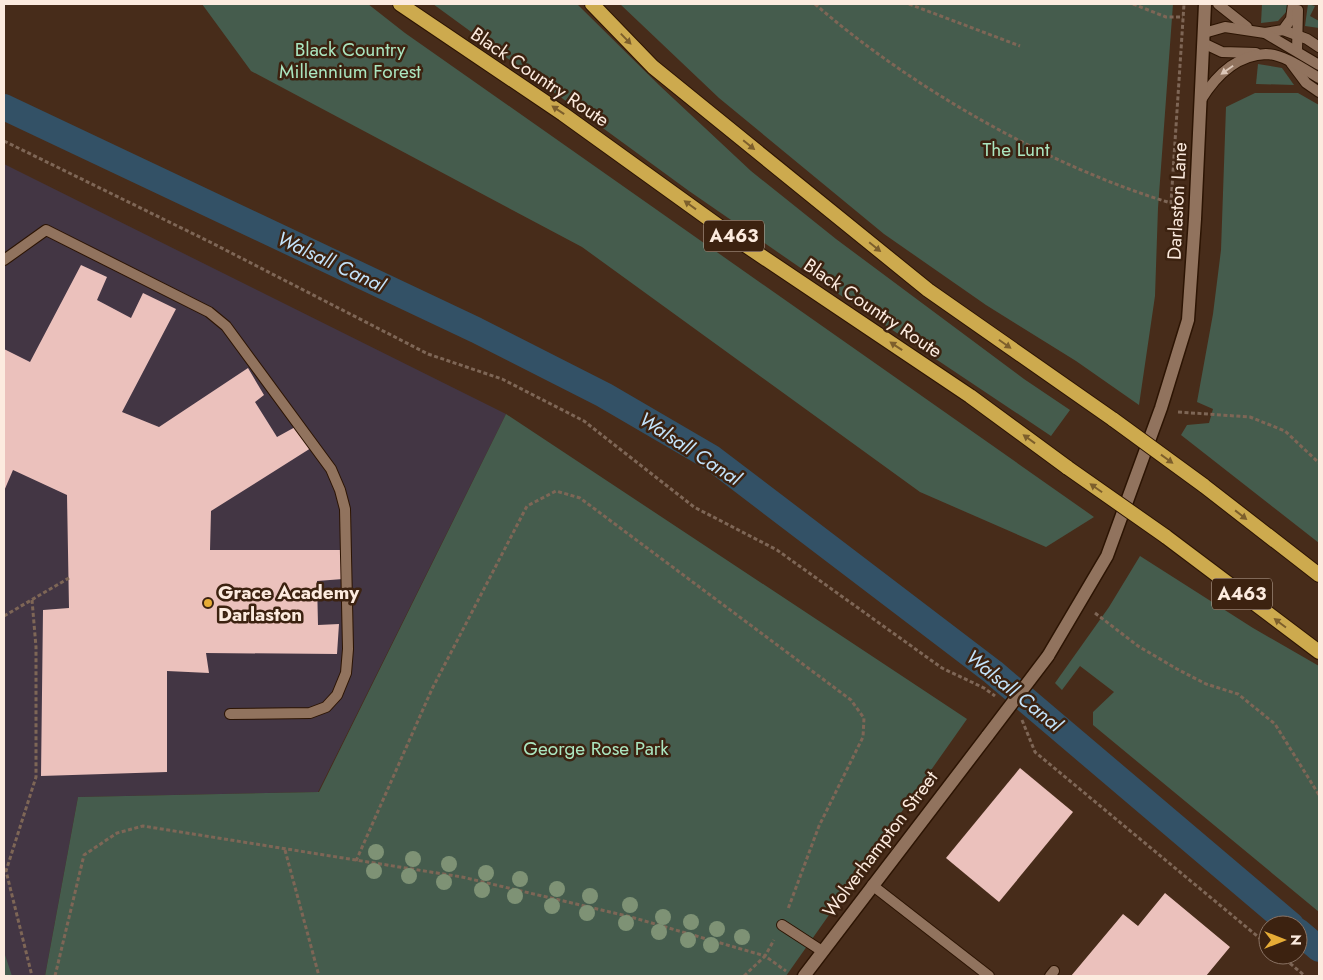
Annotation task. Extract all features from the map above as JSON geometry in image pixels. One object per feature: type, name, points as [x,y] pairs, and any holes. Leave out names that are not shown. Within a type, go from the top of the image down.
[{"type":"highway","name":"Black Country Route","points":[[400,4],[563,114],[746,245],[970,396],[1165,536],[1319,652]]},
{"type":"highway","points":[[592,4],[653,67],[928,290],[1114,420],[1203,485],[1319,576]]},
{"type":"street","name":"Darlaston Lane","points":[[1163,402],[1188,320],[1196,219],[1205,4]]},
{"type":"street","points":[[1081,603],[1106,556],[1163,402]]},
{"type":"street","name":"Wolverhampton Street","points":[[804,976],[1048,656],[1081,603]]},
{"type":"lane","points":[[1218,4],[1239,23],[1250,29]]},
{"type":"lane","points":[[1283,30],[1291,19],[1293,4]]},
{"type":"lane","points":[[1297,51],[1298,4]]},
{"type":"lane","points":[[1319,65],[1266,33],[1250,29],[1225,27],[1204,38],[1222,52],[1267,54],[1290,62],[1319,78]]},
{"type":"lane","points":[[1266,33],[1283,30],[1319,47]]},
{"type":"lane","points":[[1201,100],[1222,72],[1244,60],[1267,54]]},
{"type":"lane","points":[[1290,62],[1306,83],[1319,92]]},
{"type":"lane","points":[[4,260],[46,230],[208,312],[226,326],[331,469],[345,509],[348,649],[346,673],[337,695],[326,707],[310,713],[230,714]]},
{"type":"lane","points":[[872,885],[989,976]]},
{"type":"lane","points":[[782,925],[822,951]]},
{"type":"path","points":[[815,4],[876,53],[929,88],[993,126],[1080,168],[1140,194],[1171,203],[1184,4]]},
{"type":"path","points":[[909,4],[1020,46]]},
{"type":"path","points":[[1133,4],[1166,17],[1183,17]]},
{"type":"path","points":[[4,141],[201,238],[428,354],[502,379],[584,421],[694,507],[777,550],[942,668],[984,688],[998,699]]},
{"type":"path","points":[[1163,402],[1190,414],[1250,417],[1285,431],[1311,452],[1319,463]]},
{"type":"path","points":[[356,861],[432,689],[527,506],[556,491],[580,498],[851,700],[864,718],[863,737],[819,826],[782,925],[765,956],[744,976]]},
{"type":"path","points":[[4,616],[69,578]]},
{"type":"path","points":[[32,600],[36,647],[36,777],[6,871],[32,976]]},
{"type":"path","points":[[1081,603],[1138,646],[1176,669],[1206,684],[1238,694],[1275,724],[1319,795]]},
{"type":"path","points":[[1020,716],[1035,752],[1258,937]]},
{"type":"path","points":[[55,976],[84,855],[117,833],[143,826],[462,877],[631,917],[765,956],[792,976]]},
{"type":"path","points":[[285,850],[319,976]]},
{"type":"path","points":[[1292,965],[1306,976]]},
{"type":"shaded area","name":"Grace Academy Darlaston","points":[[4,164],[506,414],[318,792],[78,797],[45,976],[4,976]]},
{"type":"green space","name":"Black Country Millennium Forest","points":[[202,4],[368,4],[405,33],[1094,517],[1046,547],[920,492],[582,247],[251,71]]},
{"type":"green space","points":[[433,4],[577,4],[659,85],[751,171],[836,239],[1024,379],[1070,410],[1051,436],[834,291],[689,191]]},
{"type":"green space","name":"The Lunt","points":[[620,4],[1173,4],[1158,208],[1155,296],[1139,405],[1076,361],[986,305],[884,234],[719,98]]},
{"type":"green space","points":[[1262,4],[1288,4],[1288,10],[1278,21],[1261,23]]},
{"type":"green space","points":[[1308,4],[1315,6],[1310,16],[1319,21],[1319,28],[1305,26]]},
{"type":"green space","points":[[1258,64],[1282,68],[1294,85],[1256,84]]},
{"type":"green space","points":[[1255,93],[1298,93],[1319,105],[1319,543],[1181,435],[1187,425],[1209,423],[1213,409],[1197,402],[1213,314],[1221,250],[1226,107]]},
{"type":"green space","name":"George Rose Park","points":[[506,414],[967,719],[786,976],[45,976],[78,797],[319,792]]},
{"type":"green space","points":[[1140,556],[1253,628],[1319,666],[1319,912],[1093,725],[1093,712],[1114,692],[1080,666],[1062,690],[1055,683],[1109,607]]},
{"type":"green space","points":[[4,952],[12,976],[4,976]]},
{"type":"building","points":[[81,265],[107,277],[97,300],[131,318],[143,293],[176,309],[122,412],[159,427],[248,368],[264,395],[255,402],[277,437],[297,426],[311,448],[211,511],[210,550],[343,550],[343,579],[317,581],[318,625],[339,624],[337,654],[206,653],[209,673],[167,671],[167,772],[41,776],[43,610],[69,608],[67,495],[13,470],[4,491],[4,349],[30,362]]},
{"type":"building","points":[[1020,768],[1073,812],[999,902],[946,858]]},
{"type":"building","points":[[1165,893],[1230,947],[1206,976],[1071,976],[1123,914],[1138,926]]},
{"type":"waterway","name":"Walsall Canal","points":[[4,107],[476,330],[604,395],[712,458],[993,672],[1279,915]]},
{"type":"waterway","name":"Walsall Canal","points":[[1308,940],[1319,949]]},
{"type":"place","name":"Grace Academy Darlaston","points":[[208,603]]}]
